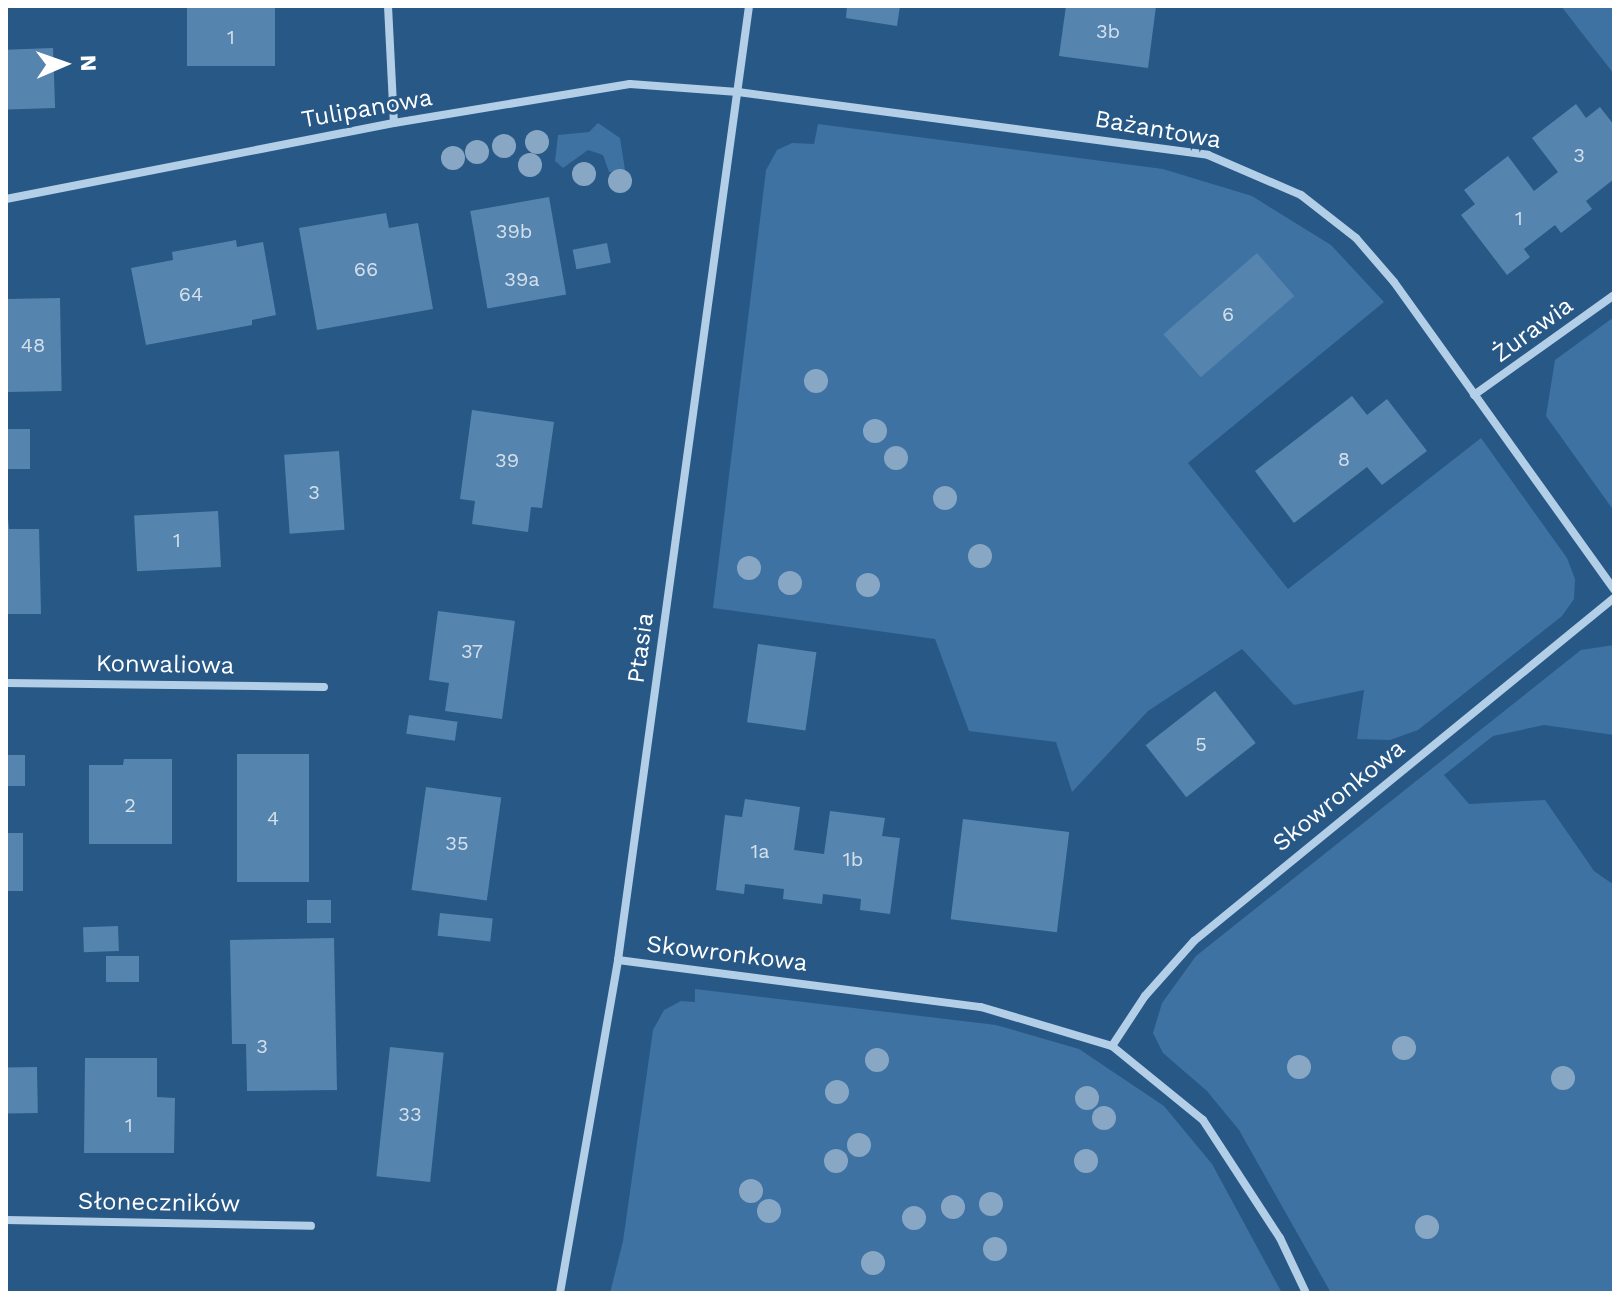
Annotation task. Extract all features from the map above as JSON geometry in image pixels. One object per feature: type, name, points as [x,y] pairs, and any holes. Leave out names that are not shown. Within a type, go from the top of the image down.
[{"type":"street","points":[[388,6],[394,123]]},
{"type":"street","name":"Ptasia","points":[[560,1293],[618,960],[749,6]]},
{"type":"street","name":"Tulipanowa","points":[[6,199],[394,123],[630,84],[738,92]]},
{"type":"street","name":"Bażantowa","points":[[738,92],[1173,149],[1241,165],[1301,195],[1356,238],[1614,589]]},
{"type":"street","name":"Żurawia","points":[[1474,395],[1614,295]]},
{"type":"street","name":"Skowronkowa","points":[[1112,1046],[1145,996],[1194,941],[1614,598]]},
{"type":"street","name":"Konwaliowa","points":[[6,683],[324,687]]},
{"type":"street","name":"Skowronkowa","points":[[618,960],[981,1007],[1112,1046],[1203,1120],[1280,1238],[1306,1293]]},
{"type":"street","name":"Słoneczników","points":[[6,1220],[311,1226]]},
{"type":"shaded area","points":[[1561,6],[1614,6],[1614,74],[1592,46]]},
{"type":"shaded area","points":[[598,123],[620,138],[625,170],[609,172],[603,155],[588,150],[563,168],[555,161],[558,135],[589,132]]},
{"type":"shaded area","points":[[818,124],[1163,169],[1252,196],[1331,245],[1384,302],[1188,463],[1288,589],[1481,438],[1567,558],[1575,579],[1574,599],[1562,616],[1418,730],[1390,740],[1357,739],[1364,690],[1294,705],[1242,649],[1148,711],[1072,792],[1056,742],[969,731],[935,639],[713,608],[766,170],[777,150],[792,143],[814,144]]},
{"type":"shaded area","points":[[1614,317],[1614,511],[1546,416],[1555,360]]},
{"type":"shaded area","points":[[1614,645],[1614,735],[1544,725],[1493,736],[1444,775],[1469,804],[1545,800],[1594,871],[1614,885],[1614,1293],[1331,1293],[1239,1130],[1207,1091],[1163,1053],[1153,1033],[1162,1003],[1196,956],[1581,650]]},
{"type":"shaded area","points":[[695,989],[996,1025],[1079,1049],[1164,1106],[1212,1164],[1282,1293],[610,1293],[623,1241],[653,1030],[664,1010],[681,1001],[695,1002]]},
{"type":"building","points":[[187,6],[275,6],[275,66],[187,66]]},
{"type":"building","points":[[847,6],[900,6],[897,26],[846,18]]},
{"type":"building","points":[[1066,6],[1156,6],[1148,68],[1059,56]]},
{"type":"building","points":[[53,48],[55,108],[8,110],[6,50]]},
{"type":"building","points":[[1576,104],[1586,118],[1600,107],[1614,125],[1614,179],[1586,201],[1592,209],[1561,233],[1555,225],[1524,249],[1530,257],[1507,275],[1461,215],[1475,204],[1464,190],[1508,156],[1534,191],[1558,172],[1532,138]]},
{"type":"building","points":[[549,197],[566,294],[487,308],[470,211]]},
{"type":"building","points":[[386,213],[389,228],[418,223],[433,309],[317,330],[299,228]]},
{"type":"building","points":[[236,240],[237,247],[263,242],[276,315],[252,320],[252,325],[146,345],[131,268],[173,260],[172,252]]},
{"type":"building","points":[[607,243],[611,263],[576,269],[573,250]]},
{"type":"building","points":[[1257,253],[1294,296],[1201,377],[1163,334]]},
{"type":"building","points":[[60,298],[62,391],[8,392],[6,299]]},
{"type":"building","points":[[1352,396],[1367,415],[1387,399],[1427,451],[1382,485],[1367,467],[1294,523],[1255,471]]},
{"type":"building","points":[[472,410],[554,422],[542,508],[531,507],[528,532],[472,524],[475,501],[460,499]]},
{"type":"building","points":[[6,429],[30,429],[30,469],[6,469]]},
{"type":"building","points":[[339,451],[345,530],[290,534],[284,455]]},
{"type":"building","points":[[6,497],[9,529],[39,529],[41,614],[6,614]]},
{"type":"building","points":[[218,511],[221,567],[137,571],[134,515]]},
{"type":"building","points":[[438,611],[515,621],[502,719],[445,711],[449,683],[429,680]]},
{"type":"building","points":[[758,644],[816,652],[805,730],[747,722]]},
{"type":"building","points":[[1215,691],[1256,743],[1186,797],[1146,745]]},
{"type":"building","points":[[409,715],[458,722],[455,741],[406,734]]},
{"type":"building","points":[[237,754],[309,754],[309,882],[237,882]]},
{"type":"building","points":[[6,755],[25,755],[25,786],[6,786]]},
{"type":"building","points":[[124,759],[172,759],[172,844],[89,844],[89,765],[123,765]]},
{"type":"building","points":[[426,787],[501,798],[487,901],[412,890]]},
{"type":"building","points":[[745,799],[800,807],[794,850],[824,854],[830,811],[885,818],[882,836],[900,838],[890,914],[860,910],[861,899],[823,894],[822,904],[783,899],[784,889],[745,884],[744,894],[716,890],[725,815],[742,817]]},
{"type":"building","points":[[963,819],[1069,832],[1057,932],[951,919]]},
{"type":"building","points":[[6,833],[23,833],[23,891],[6,891]]},
{"type":"building","points":[[307,900],[331,900],[331,923],[307,923]]},
{"type":"building","points":[[440,913],[493,919],[490,941],[438,936]]},
{"type":"building","points":[[118,926],[119,951],[84,952],[83,927]]},
{"type":"building","points":[[334,938],[337,1090],[247,1091],[246,1044],[232,1044],[230,940]]},
{"type":"building","points":[[106,956],[139,956],[139,982],[106,982]]},
{"type":"building","points":[[390,1047],[444,1053],[430,1182],[376,1176]]},
{"type":"building","points":[[85,1058],[157,1058],[157,1097],[175,1098],[174,1153],[84,1153]]},
{"type":"building","points":[[37,1067],[38,1113],[7,1114],[6,1068]]}]
